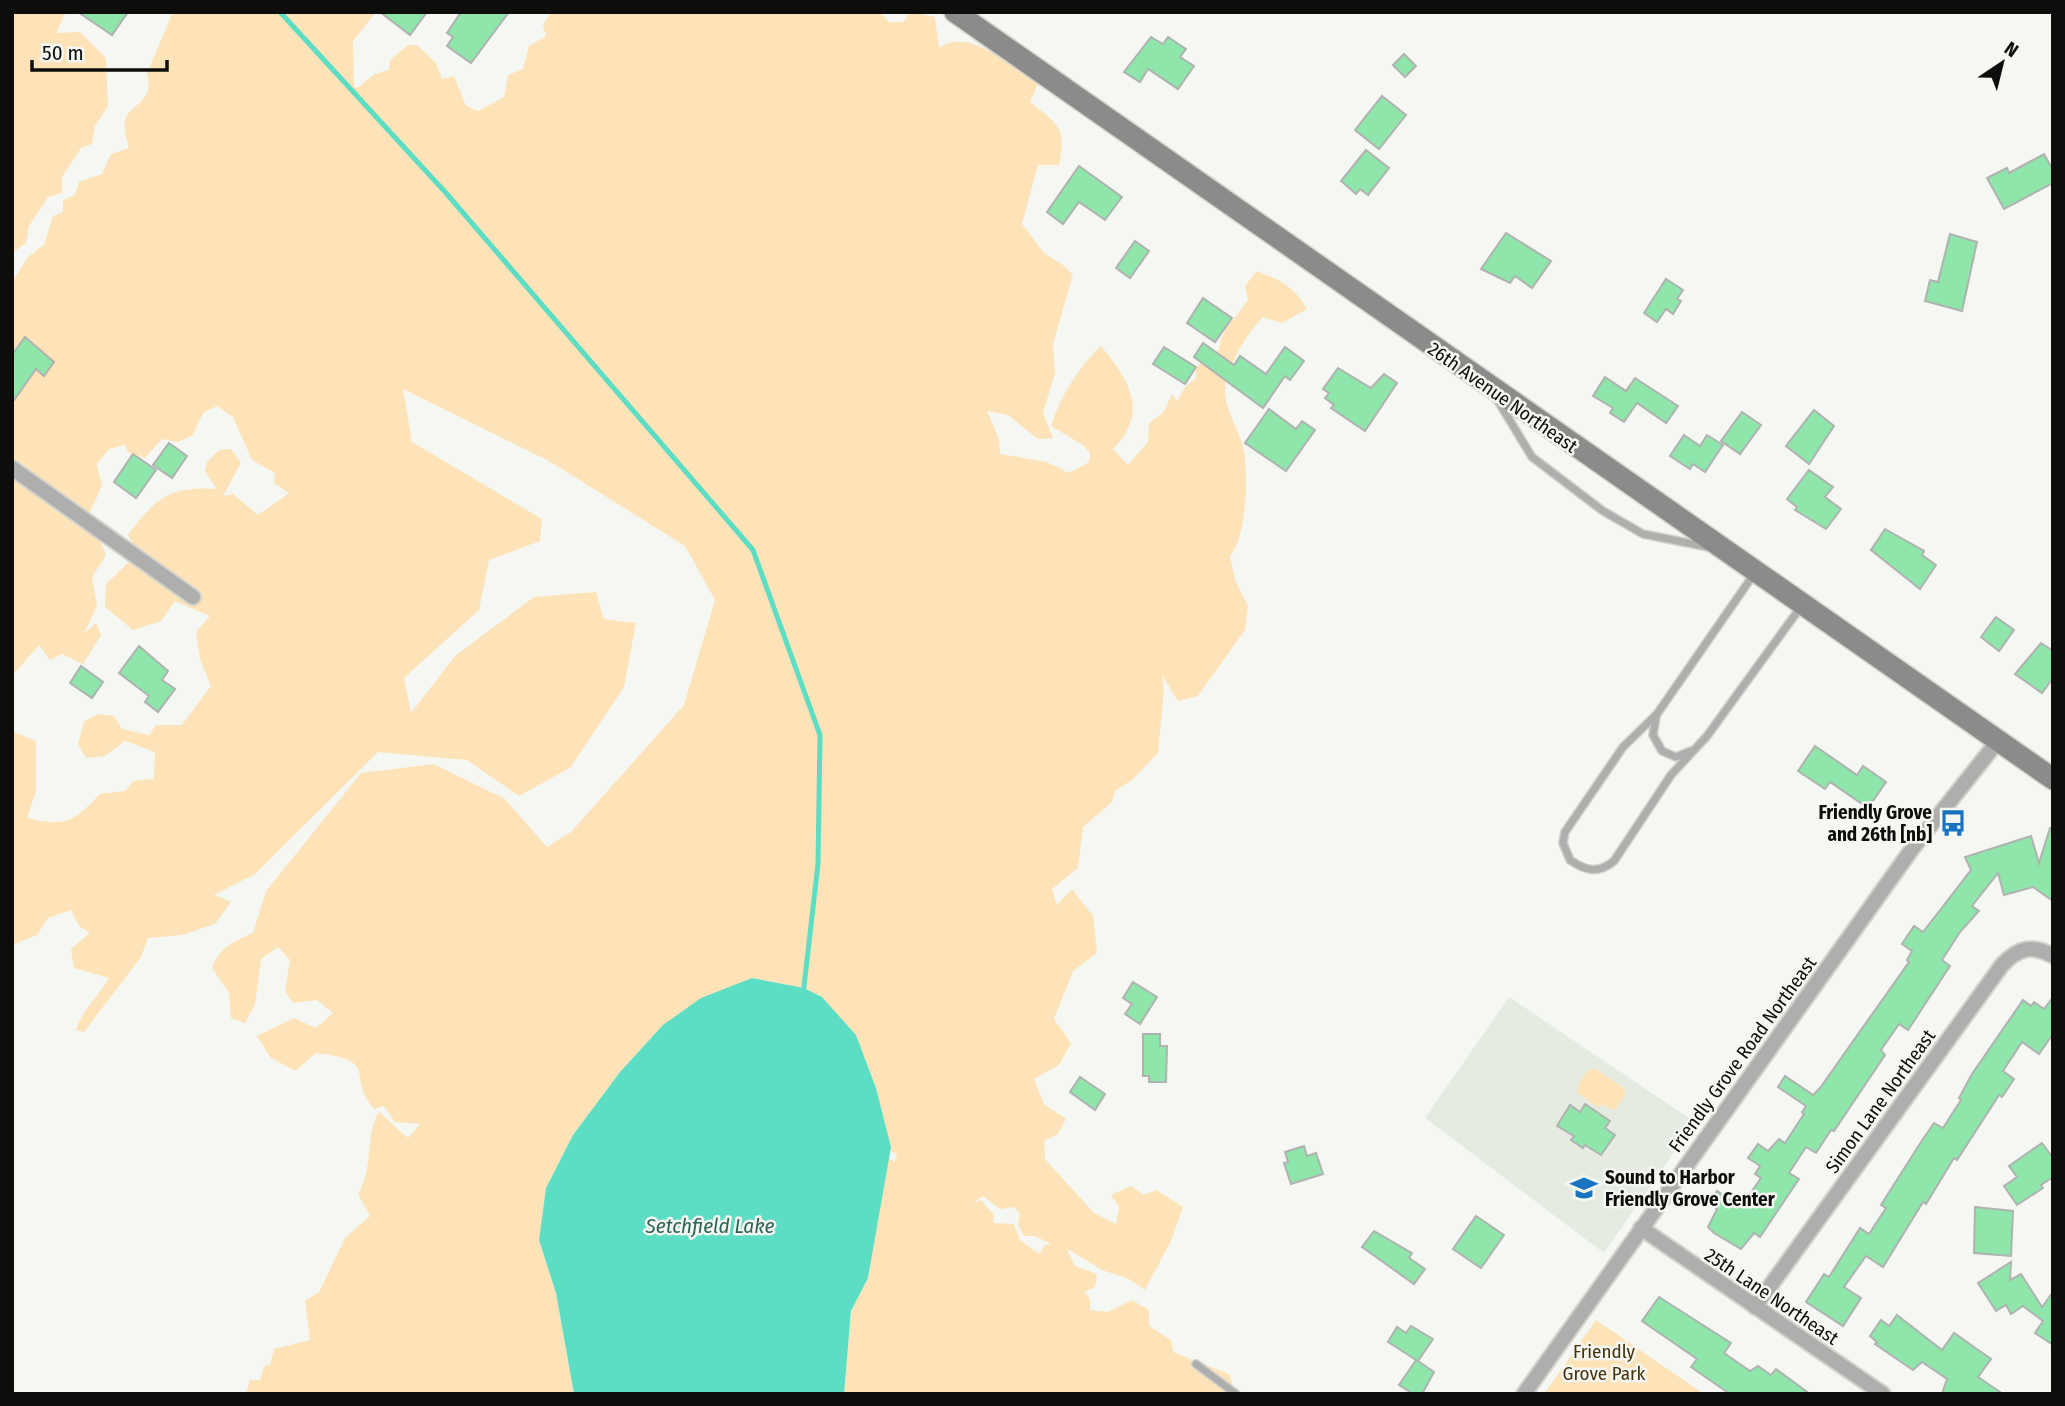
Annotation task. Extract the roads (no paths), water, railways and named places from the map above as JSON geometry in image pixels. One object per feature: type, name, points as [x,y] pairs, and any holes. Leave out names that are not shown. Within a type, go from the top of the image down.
[{"type":"street","name":"26th Avenue Northeast","points":[[955,12],[2053,779]]},
{"type":"street","points":[[12,468],[193,597]]},
{"type":"street","name":"Friendly Grove Road Northeast","points":[[1524,1394],[1912,849],[1998,741]]},
{"type":"street","name":"Simon Lane Northeast","points":[[1755,1307],[2002,965],[2013,954],[2026,947],[2042,950],[2053,956]]},
{"type":"street","name":"25th Lane Northeast","points":[[1641,1228],[1883,1394]]},
{"type":"lane","points":[[1490,388],[1532,457],[1603,511],[1643,534],[1721,549]]},
{"type":"lane","points":[[1755,573],[1657,714],[1623,747],[1565,832],[1563,843],[1570,860],[1593,871],[1604,869],[1614,861],[1671,775],[1707,736],[1802,605]]},
{"type":"lane","points":[[1657,714],[1653,735],[1662,751],[1676,757],[1694,749]]},
{"type":"lane","points":[[1196,1364],[1236,1394]]},
{"type":"water","name":"Setchfield Lake","points":[[752,978],[804,988],[822,997],[856,1035],[876,1088],[891,1147],[868,1278],[851,1311],[844,1394],[574,1394],[556,1293],[539,1240],[546,1188],[573,1135],[620,1072],[663,1025],[701,998]]},
{"type":"waterway","points":[[280,12],[446,193],[753,550],[820,735],[818,864],[803,995]]},
{"type":"place","name":"Friendly Grove and 26th [nb]","points":[[1953,823]]},
{"type":"place","name":"Sound to Harbor Friendly Grove Center","points":[[1584,1188]]},
{"type":"park label","name":"Friendly Grove Park","points":[[1604,1362]]}]
